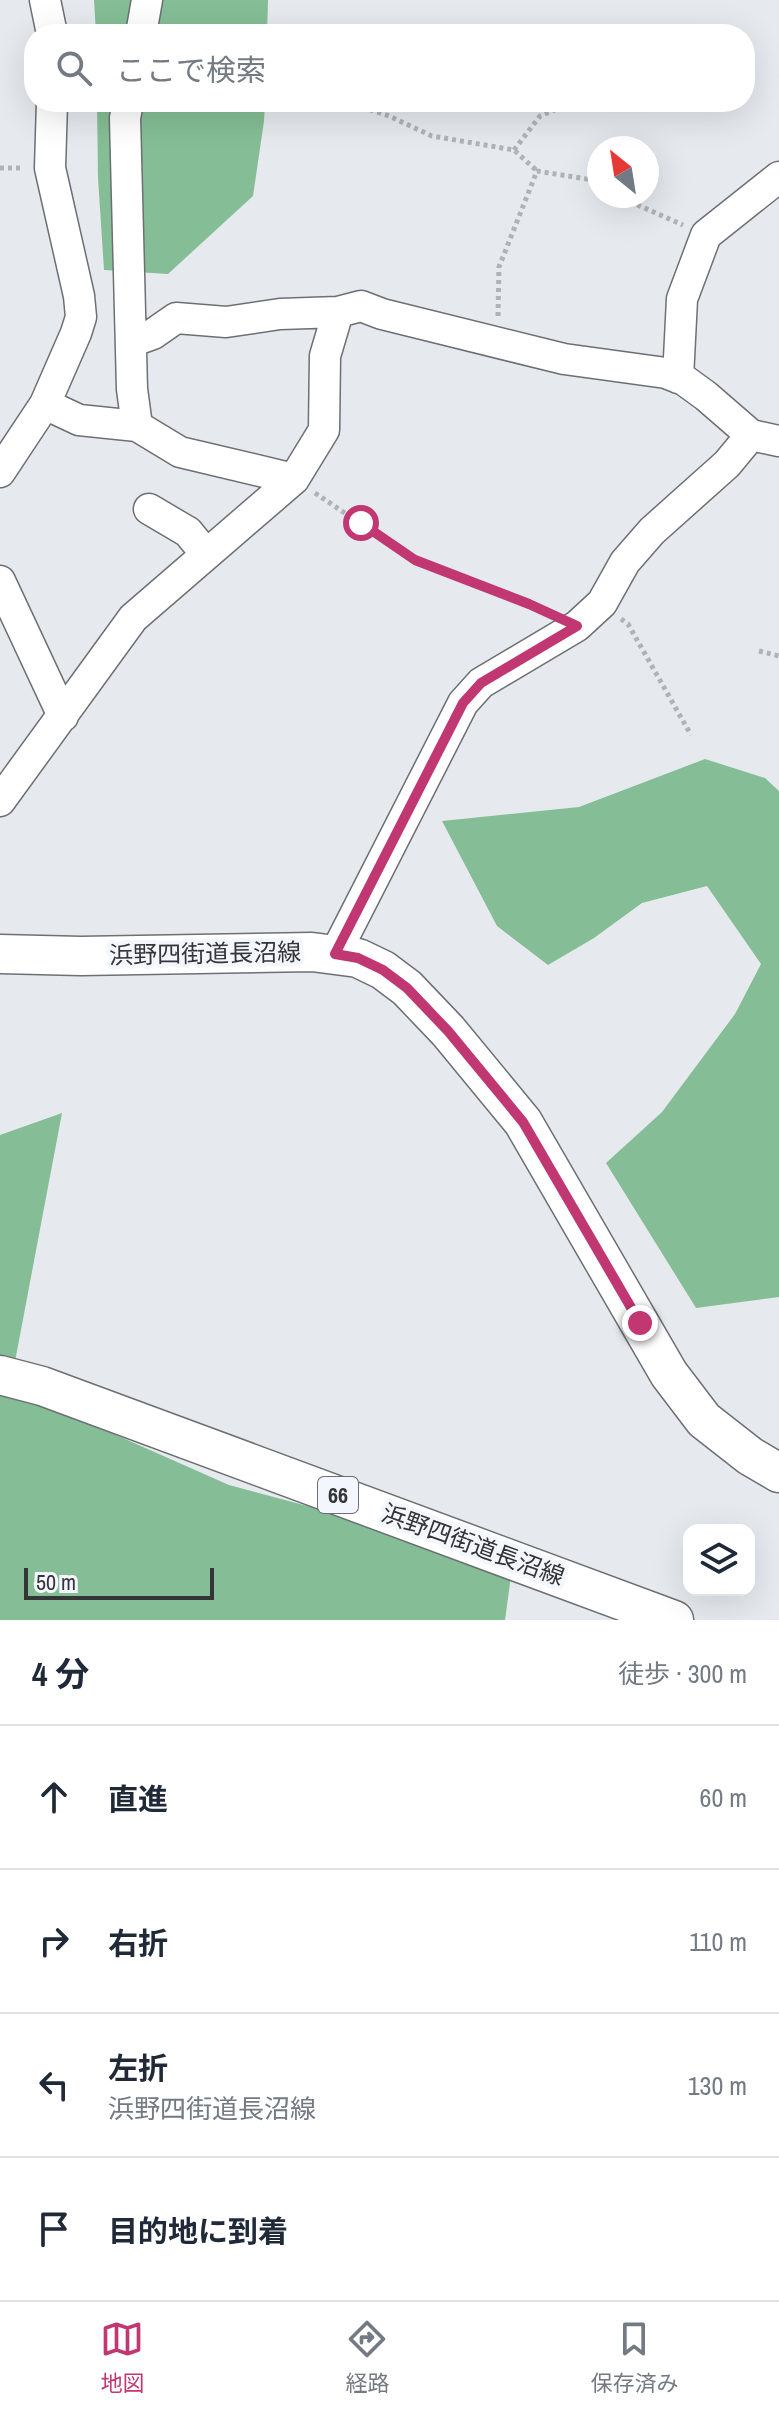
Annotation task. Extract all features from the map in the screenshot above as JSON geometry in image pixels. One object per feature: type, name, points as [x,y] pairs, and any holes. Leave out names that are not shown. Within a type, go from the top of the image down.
[{"type":"main road","name":"浜野四街道長沼線","points":[[0,954],[81,956],[312,952],[358,958],[383,970],[407,988],[448,1031],[523,1122],[669,1374],[704,1420],[750,1456],[779,1473]]},
{"type":"main road","name":"浜野四街道長沼線","points":[[0,1375],[42,1386],[674,1620]]},
{"type":"street","points":[[45,0],[50,24]]},
{"type":"street","points":[[143,24],[147,0]]},
{"type":"street","points":[[0,472],[45,404],[81,317],[50,168],[52,112]]},
{"type":"street","points":[[126,112],[132,389],[137,426]]},
{"type":"street","points":[[678,378],[682,299],[706,235],[779,177]]},
{"type":"street","points":[[131,342],[153,334],[176,318],[226,322],[280,314],[338,312],[361,306],[382,314],[564,359],[666,373],[706,396],[765,438],[727,464],[652,531],[625,562],[602,603],[577,626],[481,683],[463,703],[335,954]]},
{"type":"street","points":[[0,801],[133,618],[294,479],[324,430],[325,356],[338,312]]},
{"type":"street","points":[[45,404],[79,420],[137,426],[180,452],[294,479]]},
{"type":"street","points":[[149,509],[188,532],[206,554]]},
{"type":"street","points":[[0,581],[63,716]]},
{"type":"path","points":[[377,112],[432,136],[514,150],[537,171],[587,179]]},
{"type":"path","points":[[514,150],[540,116],[550,112]]},
{"type":"path","points":[[498,344],[499,267],[537,171]]},
{"type":"path","points":[[645,208],[706,235]]},
{"type":"path","points":[[294,479],[415,560],[577,626]]},
{"type":"path","points":[[602,603],[628,624],[691,735]]},
{"type":"path","points":[[759,651],[779,656]]},
{"type":"green space","points":[[94,0],[268,0],[267,24],[95,24]]},
{"type":"green space","points":[[97,112],[264,112],[253,196],[168,274],[104,270]]},
{"type":"green space","points":[[705,759],[765,778],[779,791],[779,1297],[696,1308],[606,1163],[662,1112],[735,1014],[761,964],[707,886],[642,903],[594,938],[548,965],[497,926],[442,821],[579,807]]},
{"type":"green space","points":[[62,1113],[10,1388],[229,1485],[513,1561],[505,1620],[0,1620],[0,1135]]},
{"type":"route","points":[[361,523],[415,560],[577,626],[481,683],[463,703],[335,954],[358,958],[383,970],[407,988],[448,1031],[523,1122],[640,1323]]}]
